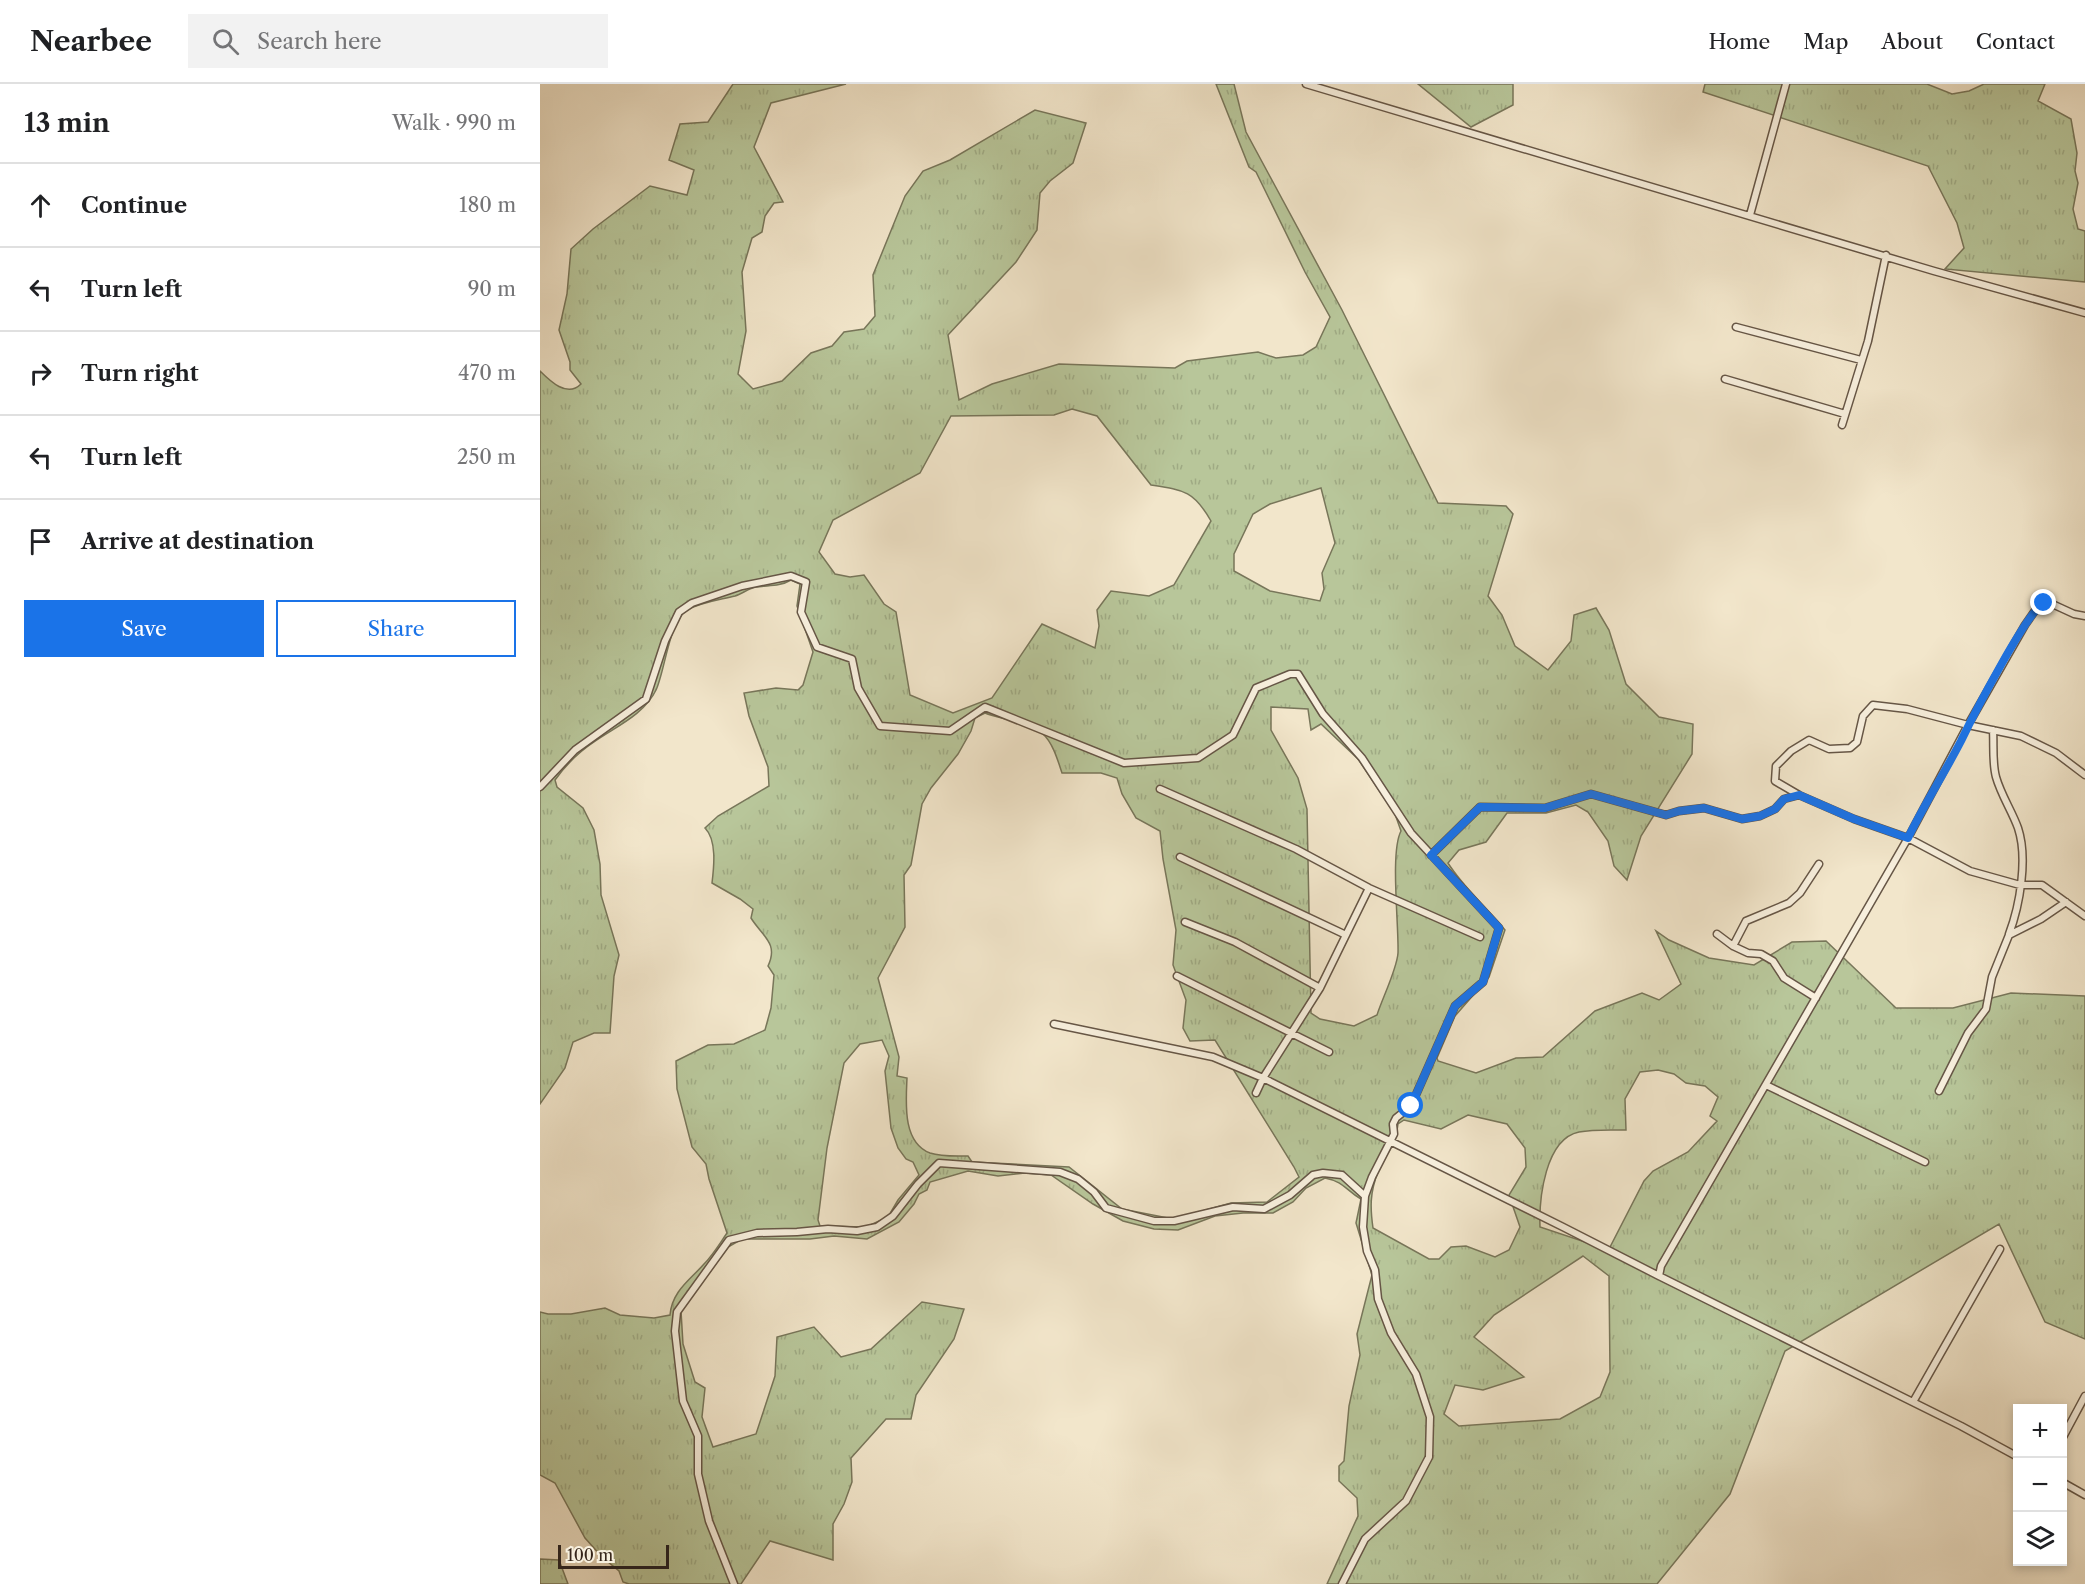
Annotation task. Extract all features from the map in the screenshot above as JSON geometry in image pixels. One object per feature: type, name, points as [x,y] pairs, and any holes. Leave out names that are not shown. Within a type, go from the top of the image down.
[{"type":"street","points":[[1306,84],[1934,271],[2085,313]]},
{"type":"street","points":[[1750,215],[1786,84]]},
{"type":"street","points":[[1842,425],[1868,341],[1886,255]]},
{"type":"street","points":[[1736,327],[1861,360]]},
{"type":"street","points":[[1725,379],[1845,414]]},
{"type":"street","points":[[540,787],[575,750],[646,699],[665,641],[679,612],[693,603],[742,586],[790,576],[806,582],[801,612],[817,647],[852,659],[858,688],[879,726],[950,731],[985,707],[1124,763],[1198,758],[1233,735],[1256,688],[1290,674],[1298,674],[1323,714],[1362,758],[1411,833],[1499,928],[1483,982],[1455,1006],[1411,1106],[1396,1118],[1393,1124],[1394,1134],[1365,1196],[1363,1227],[1367,1251],[1375,1270],[1378,1299],[1391,1333],[1416,1374],[1430,1417],[1429,1457],[1406,1501],[1365,1539],[1342,1584]]},
{"type":"street","points":[[1659,1276],[1661,1266],[1908,838],[1968,725],[2025,625],[2039,605],[2050,603],[2074,614],[2085,616]]},
{"type":"street","points":[[2085,775],[2056,753],[2021,736],[1907,709],[1874,705],[1863,716],[1857,742],[1850,748],[1829,749],[1809,740],[1791,751],[1776,766],[1775,781],[1799,795],[1854,819],[1908,838],[1970,871],[2020,885],[2042,885],[2085,916]]},
{"type":"street","points":[[1939,1091],[1968,1034],[1986,1009],[1992,977],[2016,916],[2022,855],[2018,829],[2002,796],[1995,774],[1993,730]]},
{"type":"street","points":[[1160,789],[1296,849],[1369,888],[1480,937]]},
{"type":"street","points":[[1431,855],[1480,807],[1545,808],[1591,794],[1666,815],[1704,808],[1742,819],[1760,816],[1775,809],[1784,799],[1799,795]]},
{"type":"street","points":[[1180,857],[1346,935]]},
{"type":"street","points":[[1733,946],[1746,921],[1789,903],[1800,893],[1819,864]]},
{"type":"street","points":[[1256,1093],[1263,1078],[1320,988],[1369,888]]},
{"type":"street","points":[[2009,934],[2041,919],[2066,902]]},
{"type":"street","points":[[1185,922],[1235,942],[1320,988]]},
{"type":"street","points":[[1717,934],[1733,946],[1748,953],[1761,954],[1773,961],[1784,978],[1816,998]]},
{"type":"street","points":[[1177,976],[1329,1052]]},
{"type":"street","points":[[1054,1024],[1213,1057],[1263,1078],[1913,1402],[2013,1454]]},
{"type":"street","points":[[1766,1085],[1924,1162]]},
{"type":"street","points":[[734,1584],[709,1521],[698,1474],[698,1436],[683,1401],[675,1331],[676,1312],[729,1240],[757,1233],[828,1229],[858,1231],[877,1227],[894,1216],[918,1184],[939,1163],[1060,1172],[1078,1179],[1094,1192],[1106,1208],[1154,1221],[1174,1221],[1233,1207],[1264,1209],[1290,1195],[1313,1175],[1323,1173],[1342,1175],[1365,1196]]},
{"type":"street","points":[[1913,1402],[2000,1249]]},
{"type":"street","points":[[2067,1429],[2085,1396]]},
{"type":"street","points":[[2067,1485],[2085,1495]]},
{"type":"green space","points":[[733,84],[846,84],[771,103],[754,147],[783,202],[774,203],[765,216],[762,232],[752,238],[742,272],[746,331],[738,374],[753,389],[782,381],[811,353],[832,346],[844,332],[864,329],[875,316],[873,275],[905,196],[923,171],[950,160],[1035,110],[1086,123],[1073,163],[1050,181],[1040,193],[1037,230],[1016,262],[948,335],[959,400],[992,384],[1059,364],[1175,368],[1187,361],[1258,352],[1276,358],[1303,355],[1316,347],[1330,317],[1305,272],[1256,172],[1249,167],[1216,84],[1234,84],[1246,132],[1342,310],[1438,503],[1506,506],[1513,514],[1488,596],[1502,615],[1515,646],[1548,670],[1571,641],[1574,615],[1596,608],[1609,630],[1626,684],[1659,717],[1693,724],[1692,754],[1641,836],[1627,880],[1614,866],[1608,841],[1588,812],[1576,805],[1546,813],[1507,813],[1486,842],[1459,850],[1448,863],[1505,930],[1489,977],[1455,1016],[1437,1058],[1438,1061],[1476,1073],[1516,1058],[1543,1057],[1595,1011],[1642,993],[1659,1000],[1681,984],[1656,931],[1669,940],[1709,958],[1754,965],[1792,942],[1826,941],[1896,1008],[1953,1008],[2011,993],[2085,996],[2085,1339],[2045,1322],[1999,1224],[1785,1351],[1730,1494],[1657,1584],[1327,1584],[1358,1516],[1357,1498],[1339,1481],[1339,1466],[1344,1461],[1349,1406],[1360,1355],[1357,1334],[1372,1275],[1356,1223],[1361,1199],[1341,1184],[1325,1178],[1306,1188],[1293,1202],[1273,1213],[1215,1216],[1178,1230],[1154,1229],[1123,1221],[1093,1204],[1051,1175],[1025,1173],[998,1176],[968,1171],[930,1182],[927,1190],[919,1194],[899,1222],[867,1239],[834,1236],[810,1239],[742,1239],[728,1247],[681,1311],[683,1344],[695,1382],[705,1388],[702,1417],[713,1447],[756,1434],[775,1376],[777,1337],[814,1327],[841,1357],[871,1349],[922,1302],[964,1309],[954,1339],[916,1395],[911,1419],[886,1419],[851,1458],[852,1482],[833,1524],[833,1560],[770,1541],[741,1584],[629,1584],[623,1582],[619,1571],[585,1538],[555,1483],[540,1475],[540,1312],[571,1314],[605,1308],[620,1315],[654,1318],[670,1315],[678,1293],[710,1257],[727,1233],[706,1164],[692,1147],[677,1089],[676,1061],[708,1045],[734,1044],[765,1030],[771,1008],[774,975],[768,966],[772,951],[768,940],[751,918],[753,909],[712,883],[713,846],[705,828],[718,816],[769,786],[768,767],[749,716],[744,693],[776,688],[798,690],[803,685],[813,652],[797,606],[800,584],[791,580],[778,585],[753,588],[735,596],[693,607],[681,616],[676,624],[659,682],[651,699],[628,720],[583,750],[555,780],[557,787],[583,808],[594,830],[600,864],[601,895],[619,955],[614,976],[610,1033],[594,1033],[573,1042],[565,1068],[540,1104],[540,371],[565,389],[576,388],[581,384],[570,370],[570,362],[559,330],[567,294],[571,249],[593,229],[650,186],[687,195],[694,170],[669,160],[680,124],[708,122]],"holes":[[[1072,409],[1097,416],[1151,485],[1187,494],[1199,503],[1211,521],[1174,585],[1149,596],[1111,591],[1097,610],[1099,626],[1095,648],[1042,624],[992,698],[953,713],[910,695],[896,612],[884,604],[864,575],[850,577],[835,574],[819,552],[833,520],[920,473],[951,416],[1054,415]],[[1321,488],[1335,543],[1322,573],[1324,589],[1320,601],[1270,591],[1234,571],[1234,554],[1253,514],[1270,504]],[[1271,707],[1308,709],[1311,730],[1321,724],[1358,759],[1395,814],[1401,831],[1395,871],[1397,960],[1377,1015],[1354,1026],[1320,1019],[1311,1013],[1307,809],[1298,778],[1271,730]],[[985,713],[1038,730],[1050,742],[1062,773],[1101,773],[1117,778],[1122,794],[1136,818],[1160,831],[1176,930],[1173,965],[1186,1000],[1183,1028],[1190,1041],[1215,1040],[1299,1177],[1267,1202],[1231,1203],[1173,1219],[1122,1209],[1069,1167],[972,1162],[968,1156],[944,1156],[930,1153],[914,1140],[906,1109],[907,1078],[897,1076],[899,1057],[878,978],[905,927],[904,875],[911,865],[922,804],[931,788],[958,754],[971,731],[975,718]],[[882,1040],[889,1056],[885,1071],[891,1128],[898,1148],[906,1159],[913,1162],[919,1175],[898,1200],[888,1217],[866,1227],[820,1226],[818,1220],[827,1148],[844,1063],[860,1044]],[[1658,1070],[1674,1074],[1686,1083],[1705,1086],[1718,1097],[1710,1116],[1717,1121],[1688,1152],[1653,1171],[1644,1181],[1610,1247],[1603,1248],[1540,1227],[1541,1201],[1546,1172],[1558,1146],[1568,1137],[1579,1132],[1626,1130],[1625,1099],[1640,1072]],[[1468,1115],[1507,1124],[1525,1148],[1526,1167],[1509,1195],[1520,1227],[1509,1250],[1495,1257],[1466,1246],[1451,1247],[1439,1259],[1429,1259],[1373,1228],[1371,1200],[1375,1179],[1393,1144],[1398,1124],[1404,1120],[1441,1129]],[[1583,1256],[1609,1276],[1610,1372],[1600,1397],[1560,1419],[1459,1426],[1444,1414],[1455,1385],[1483,1390],[1524,1377],[1474,1337],[1494,1315]]]},
{"type":"green space","points":[[1418,84],[1513,84],[1513,105],[1471,127]]},
{"type":"green space","points":[[1705,84],[1927,84],[1952,94],[1969,91],[1984,84],[2045,84],[2038,101],[2071,119],[2077,153],[2075,171],[2078,183],[2073,209],[2078,229],[2085,231],[2085,282],[1945,269],[1964,248],[1957,223],[1928,166],[1703,92]]},
{"type":"green space","points":[[540,1559],[559,1560],[568,1584],[540,1584]]},
{"type":"route","points":[[1411,1106],[1455,1006],[1483,982],[1499,928],[1431,855],[1480,807],[1545,808],[1591,794],[1666,815],[1704,808],[1742,819],[1760,816],[1775,809],[1784,799],[1799,795],[1854,819],[1908,838],[1968,725],[2025,625],[2039,605],[2044,603]]}]
